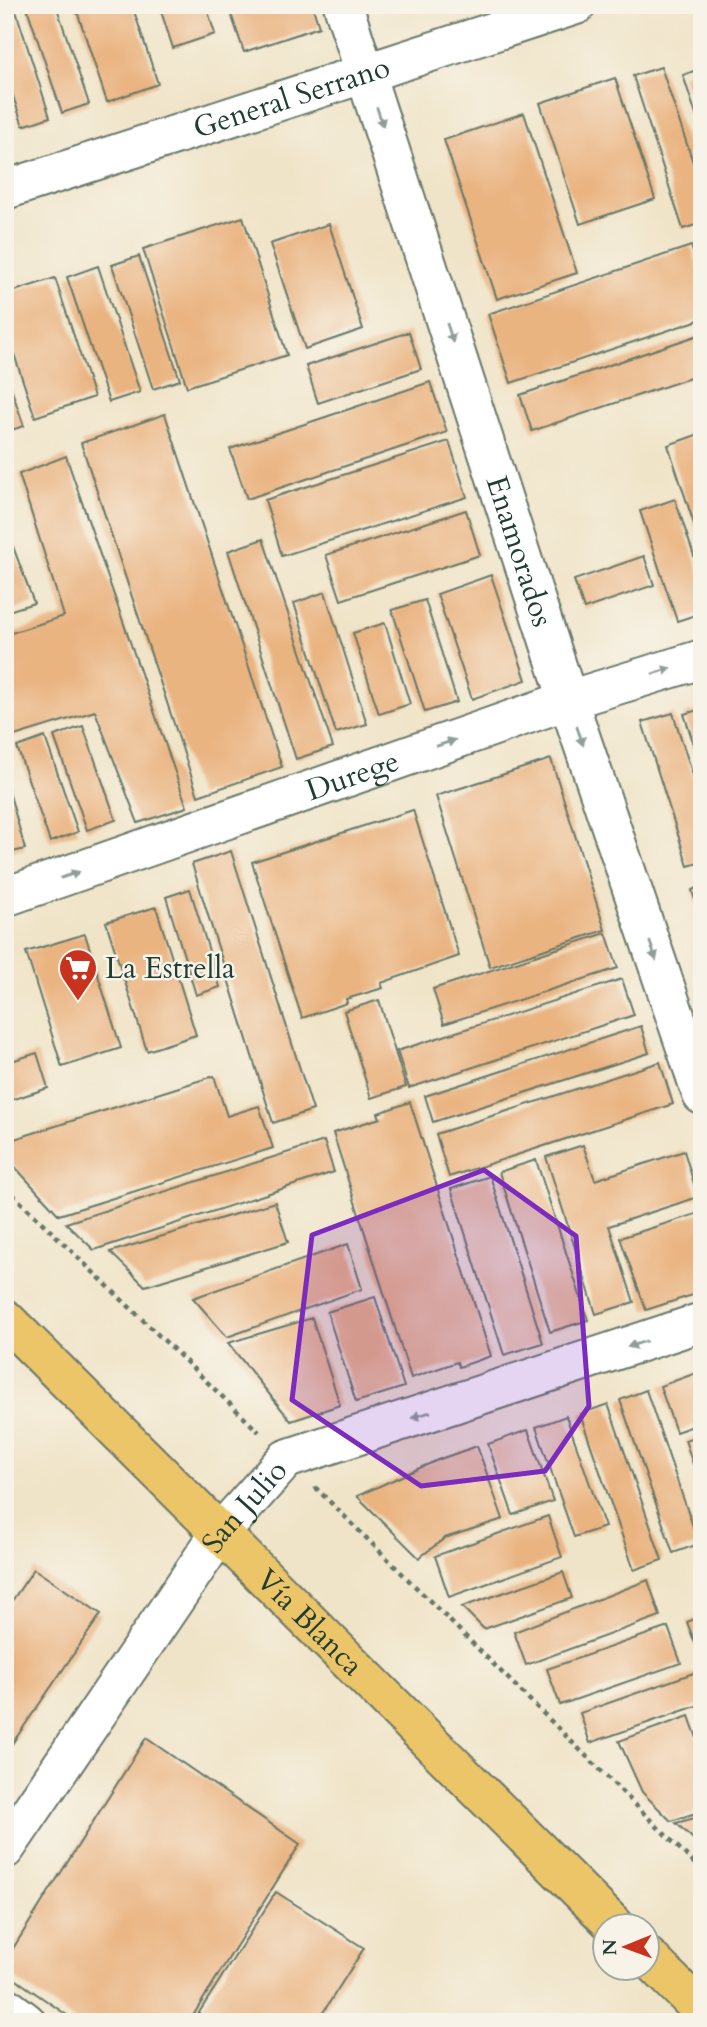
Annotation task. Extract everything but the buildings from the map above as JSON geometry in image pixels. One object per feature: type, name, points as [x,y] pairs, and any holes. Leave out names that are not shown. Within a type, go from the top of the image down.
[{"type":"main road","name":"Vía Blanca","points":[[5,1319],[601,1912]]},
{"type":"main road","points":[[662,1971],[702,2011]]},
{"type":"street","name":"Enamorados","points":[[343,5],[568,700],[702,1095]]},
{"type":"street","name":"General Serrano","points":[[5,190],[576,5]]},
{"type":"street","name":"Durege","points":[[5,897],[568,700],[702,659]]},
{"type":"street","name":"San Julio","points":[[5,1849],[220,1533],[286,1459],[702,1322]]},
{"type":"street","points":[[5,2006],[26,2022]]},
{"type":"path","points":[[5,1187],[286,1459],[702,1871]]},
{"type":"highlighted area","points":[[484,1170],[576,1236],[589,1406],[545,1471],[421,1486],[292,1400],[312,1235]]},
{"type":"place","name":"La Estrella","points":[[78,1002]]}]
